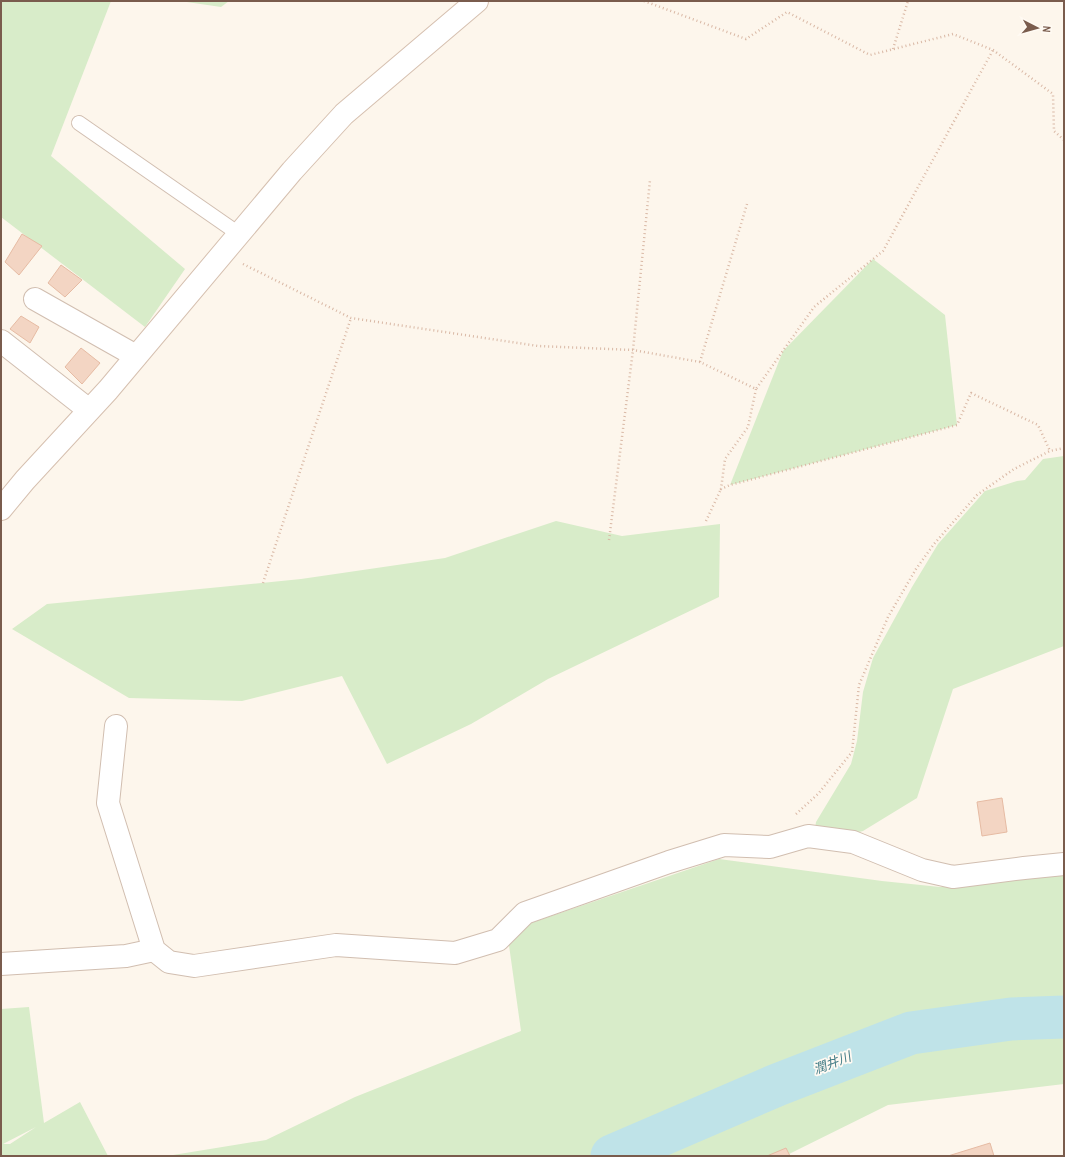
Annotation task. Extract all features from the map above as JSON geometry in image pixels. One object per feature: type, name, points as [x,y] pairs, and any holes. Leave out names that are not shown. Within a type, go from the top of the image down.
[{"type":"street","points":[[2,507],[136,356],[292,171],[344,114],[477,1]]},
{"type":"street","points":[[35,299],[136,356]]},
{"type":"street","points":[[1,341],[89,410]]},
{"type":"street","points":[[116,726],[108,803],[154,950],[169,962],[194,966],[336,945],[455,952],[498,940],[525,913],[669,862],[724,845],[770,847],[808,836],[853,842],[922,870],[953,877],[1064,864]]},
{"type":"street","points":[[1,964],[126,956],[154,950]]},
{"type":"lane","points":[[79,123],[239,234]]},
{"type":"path","points":[[644,1],[746,39],[787,12],[870,55],[953,34],[994,50],[1053,94],[1054,131],[1064,140]]},
{"type":"path","points":[[893,49],[908,1]]},
{"type":"path","points":[[706,521],[721,489],[724,459],[748,427],[756,389],[814,307],[883,251],[994,50]]},
{"type":"path","points":[[609,540],[633,350],[650,180]]},
{"type":"path","points":[[700,362],[747,204]]},
{"type":"path","points":[[222,254],[352,318],[538,346],[633,350],[700,362],[756,389]]},
{"type":"path","points":[[263,583],[352,318]]},
{"type":"path","points":[[721,489],[737,483],[957,425],[971,393],[1038,425],[1050,451]]},
{"type":"path","points":[[792,818],[818,794],[852,752],[859,685],[888,617],[925,556],[977,495],[1014,469],[1050,451],[1064,448]]},
{"type":"green space","points":[[1,1],[111,1],[51,156],[185,269],[145,327],[1,217]]},
{"type":"green space","points":[[180,1],[229,1],[221,7]]},
{"type":"green space","points":[[873,259],[945,315],[957,425],[730,485],[783,351]]},
{"type":"green space","points":[[1064,456],[1064,646],[953,689],[917,798],[863,831],[852,834],[815,828],[816,822],[851,764],[857,741],[863,692],[873,658],[912,587],[938,544],[985,491],[1025,480],[1043,459]]},
{"type":"green space","points":[[556,521],[622,536],[720,524],[719,597],[548,679],[471,724],[387,764],[342,676],[242,701],[129,698],[12,629],[47,604],[301,579],[445,558]]},
{"type":"green space","points":[[719,859],[882,881],[940,887],[1064,875],[1064,1084],[888,1105],[785,1156],[167,1156],[266,1140],[355,1097],[521,1031],[507,931]]},
{"type":"green space","points":[[29,1007],[44,1123],[80,1102],[108,1156],[1,1156],[1,1009]],"holes":[[[36,1127],[10,1144],[3,1144]]]},
{"type":"building","points":[[22,234],[42,246],[19,275],[5,262]]},
{"type":"building","points":[[61,265],[82,280],[65,297],[48,283]]},
{"type":"building","points":[[21,316],[39,327],[30,343],[10,329]]},
{"type":"building","points":[[81,348],[100,363],[82,384],[65,367]]},
{"type":"building","points":[[1002,798],[1007,832],[982,836],[977,802]]},
{"type":"building","points":[[990,1143],[994,1156],[948,1156]]},
{"type":"building","points":[[786,1148],[790,1156],[767,1156]]},
{"type":"waterway","name":"潤井川","points":[[612,1156],[777,1085],[911,1033],[1011,1019],[1064,1017]]}]
